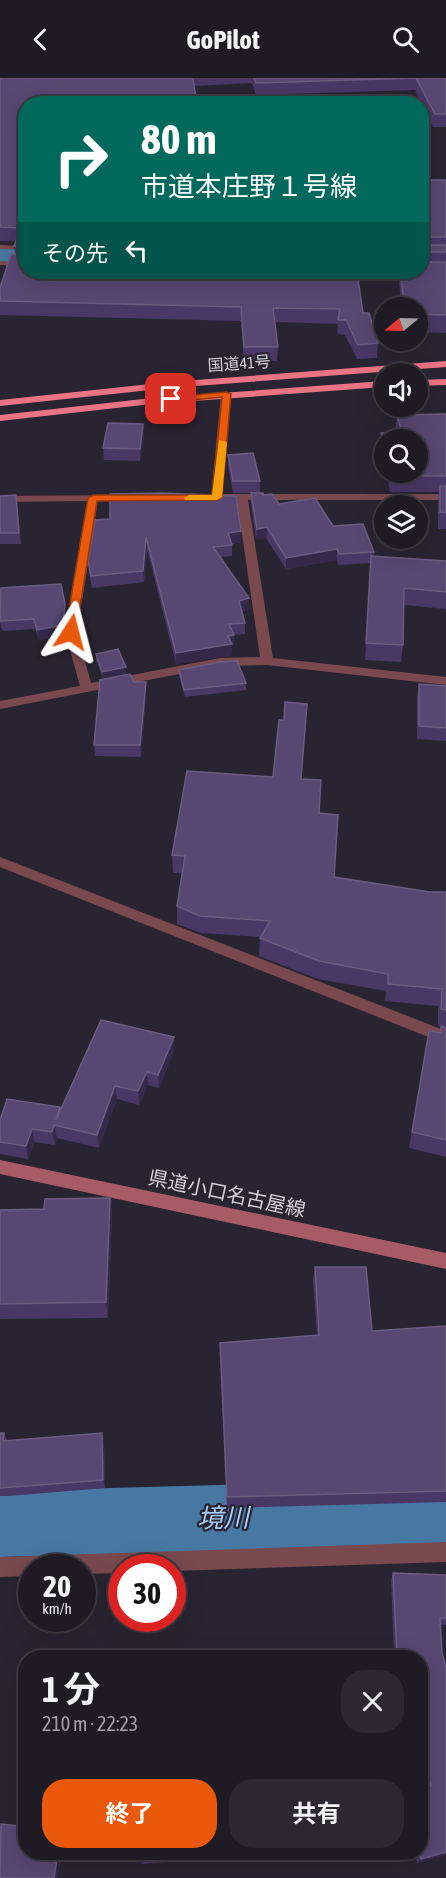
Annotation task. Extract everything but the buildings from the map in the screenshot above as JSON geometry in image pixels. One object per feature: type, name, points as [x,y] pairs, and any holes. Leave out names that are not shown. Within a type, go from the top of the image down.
[{"type":"highway","name":"国道41号","points":[[0,403],[190,383],[446,364]]},
{"type":"highway","points":[[428,383],[446,382]]},
{"type":"highway","name":"国道41号","points":[[0,418],[226,394],[374,385]]},
{"type":"main road","name":"県道小口名古屋線","points":[[0,1167],[446,1261]]},
{"type":"street","points":[[0,247],[18,248]]},
{"type":"street","points":[[0,263],[18,264]]},
{"type":"street","points":[[429,274],[446,274]]},
{"type":"street","points":[[226,394],[211,497],[446,497]]},
{"type":"street","points":[[242,497],[267,661]]},
{"type":"street","points":[[86,687],[71,632],[93,498]]},
{"type":"street","points":[[0,499],[138,498]]},
{"type":"street","points":[[0,705],[220,662],[267,661],[446,681]]},
{"type":"street","points":[[0,862],[446,1038]]},
{"type":"street","points":[[0,1566],[446,1552]]},
{"type":"waterway","points":[[0,254],[18,255]]},
{"type":"waterway","name":"境川","points":[[0,1524],[446,1512]]},
{"type":"slow traffic","points":[[189,498],[217,497],[222,442]]},
{"type":"route","points":[[71,632],[93,498],[217,497],[226,394],[171,399]]}]
